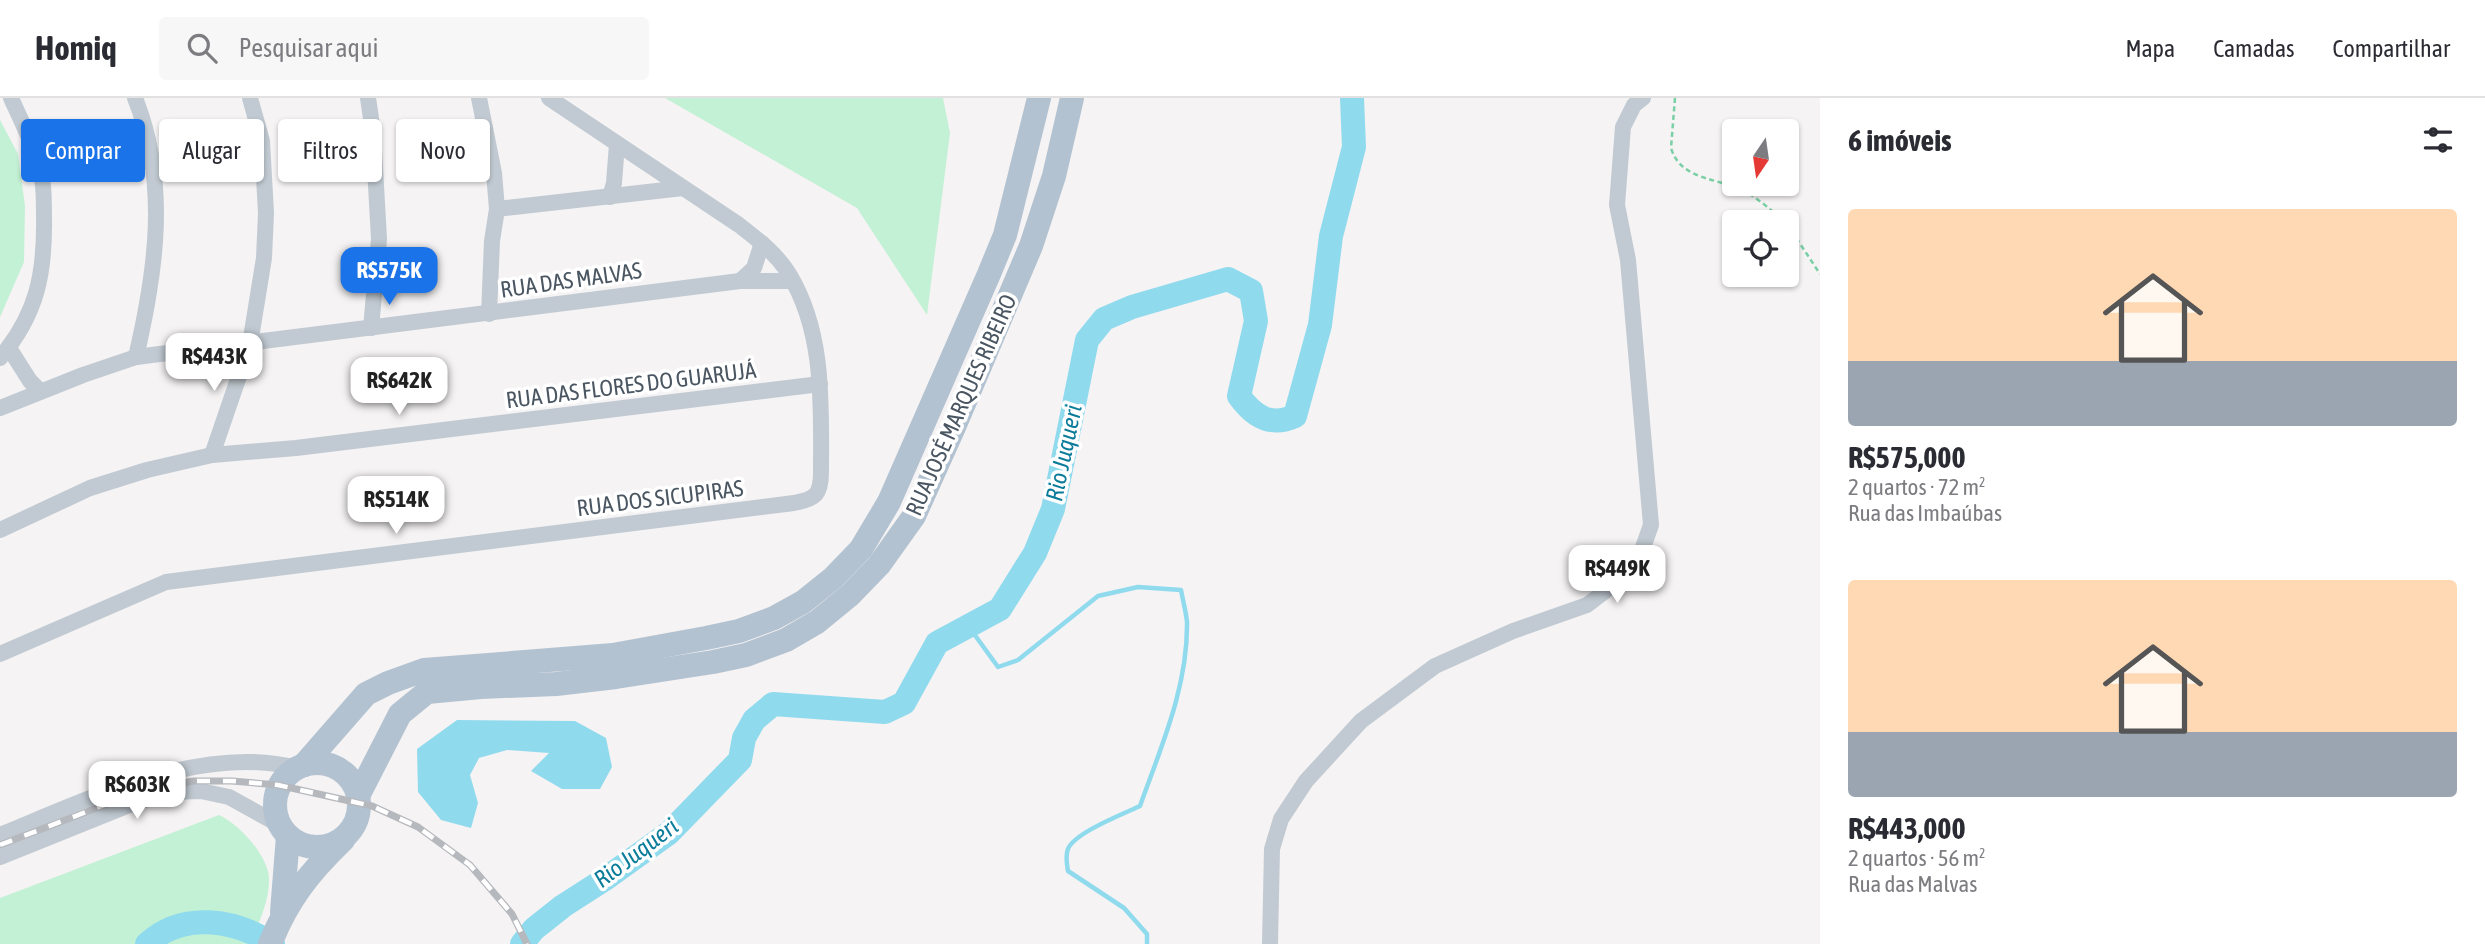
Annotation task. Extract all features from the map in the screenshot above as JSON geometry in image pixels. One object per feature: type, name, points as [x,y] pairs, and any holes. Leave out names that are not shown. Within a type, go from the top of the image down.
[{"type":"main road","name":"RUA JOSÉ MARQUES RIBEIRO","points":[[300,766],[366,694],[388,682],[424,670],[613,654],[739,631],[774,618],[803,602],[833,578],[860,549],[889,502],[983,287],[1005,235],[1039,98]]},
{"type":"main road","name":"RUA JOSÉ MARQUES RIBEIRO","points":[[359,794],[400,714],[427,692],[556,684],[616,677],[746,655],[786,640],[817,622],[850,595],[879,565],[914,516],[948,440],[1031,246],[1054,176],[1072,98]]},
{"type":"main road","points":[[321,764],[337,769],[351,779],[359,794],[357,823],[312,870],[277,928],[283,830],[274,804],[278,785],[300,766],[321,764]]},
{"type":"main road","points":[[283,830],[306,846],[327,846],[345,838]]},
{"type":"street","points":[[11,98],[38,160],[44,189],[44,233],[43,259],[34,305],[25,324],[4,353],[40,391]]},
{"type":"street","points":[[135,98],[152,155],[156,197],[156,245],[147,309],[136,357]]},
{"type":"street","points":[[212,455],[250,344],[264,258],[267,213],[262,141],[250,98]]},
{"type":"street","points":[[368,98],[373,132],[379,239],[371,328]]},
{"type":"street","points":[[479,98],[494,173],[497,209],[492,240],[489,314]]},
{"type":"street","name":"RUA DOS SICUPIRAS","points":[[0,654],[166,582],[689,517],[808,500],[817,495],[821,482],[820,384],[814,338],[807,313],[789,273],[762,243],[709,204],[549,98]]},
{"type":"street","points":[[1270,944],[1272,849],[1281,820],[1306,781],[1361,721],[1435,666],[1513,631],[1587,605],[1626,572],[1641,553],[1651,524],[1628,260],[1617,205],[1623,127],[1634,105],[1643,98]]},
{"type":"street","points":[[610,197],[614,183],[617,144]]},
{"type":"street","points":[[497,209],[683,188]]},
{"type":"street","points":[[740,281],[754,268],[762,243]]},
{"type":"street","name":"RUA DAS MALVAS","points":[[0,408],[136,357],[740,281],[792,281]]},
{"type":"street","name":"RUA DAS FLORES DO GUARUJÁ","points":[[0,530],[90,488],[147,470],[212,455],[309,447],[820,384]]},
{"type":"street","points":[[0,835],[126,784],[189,768],[257,762],[300,766]]},
{"type":"street","points":[[0,857],[134,803],[169,792],[190,790],[222,795],[242,802],[283,830]]},
{"type":"path","points":[[1675,98],[1671,148],[1686,172],[1740,189],[1768,210]]},
{"type":"path","points":[[1799,242],[1820,274]]},
{"type":"green space","points":[[665,98],[943,98],[950,133],[927,315],[857,208]]},
{"type":"green space","points":[[0,120],[18,154],[25,206],[24,262],[0,317]]},
{"type":"green space","points":[[219,815],[252,842],[268,872],[267,897],[251,944],[0,944],[0,898]]},
{"type":"water","points":[[457,720],[575,721],[606,738],[612,767],[600,789],[562,789],[531,771],[549,753],[507,750],[479,758],[470,775],[478,803],[471,828],[441,820],[418,792],[417,749]]},
{"type":"waterway","name":"Rio Juqueri","points":[[522,944],[534,929],[563,906],[669,833],[740,760],[744,738],[754,720],[773,704],[885,712],[904,703],[937,643],[1000,609],[1035,553],[1053,509],[1087,340],[1104,319],[1132,307],[1228,279],[1251,291],[1256,321],[1239,396],[1251,410],[1264,418],[1278,420],[1295,416],[1320,325],[1331,236],[1354,147],[1352,98]]},
{"type":"waterway","points":[[969,627],[998,667],[1018,660],[1098,596],[1138,587],[1181,590],[1187,622],[1183,670],[1172,716],[1140,806],[1079,837],[1068,849],[1066,860],[1068,871],[1124,908],[1147,934],[1147,944]]},
{"type":"waterway","name":"Rio Juqueri","points":[[147,944],[176,927],[209,922],[242,929],[273,944]]},
{"type":"railway","points":[[0,845],[146,789],[194,781],[278,785],[372,806],[418,827],[470,865],[512,914],[527,944]]}]
